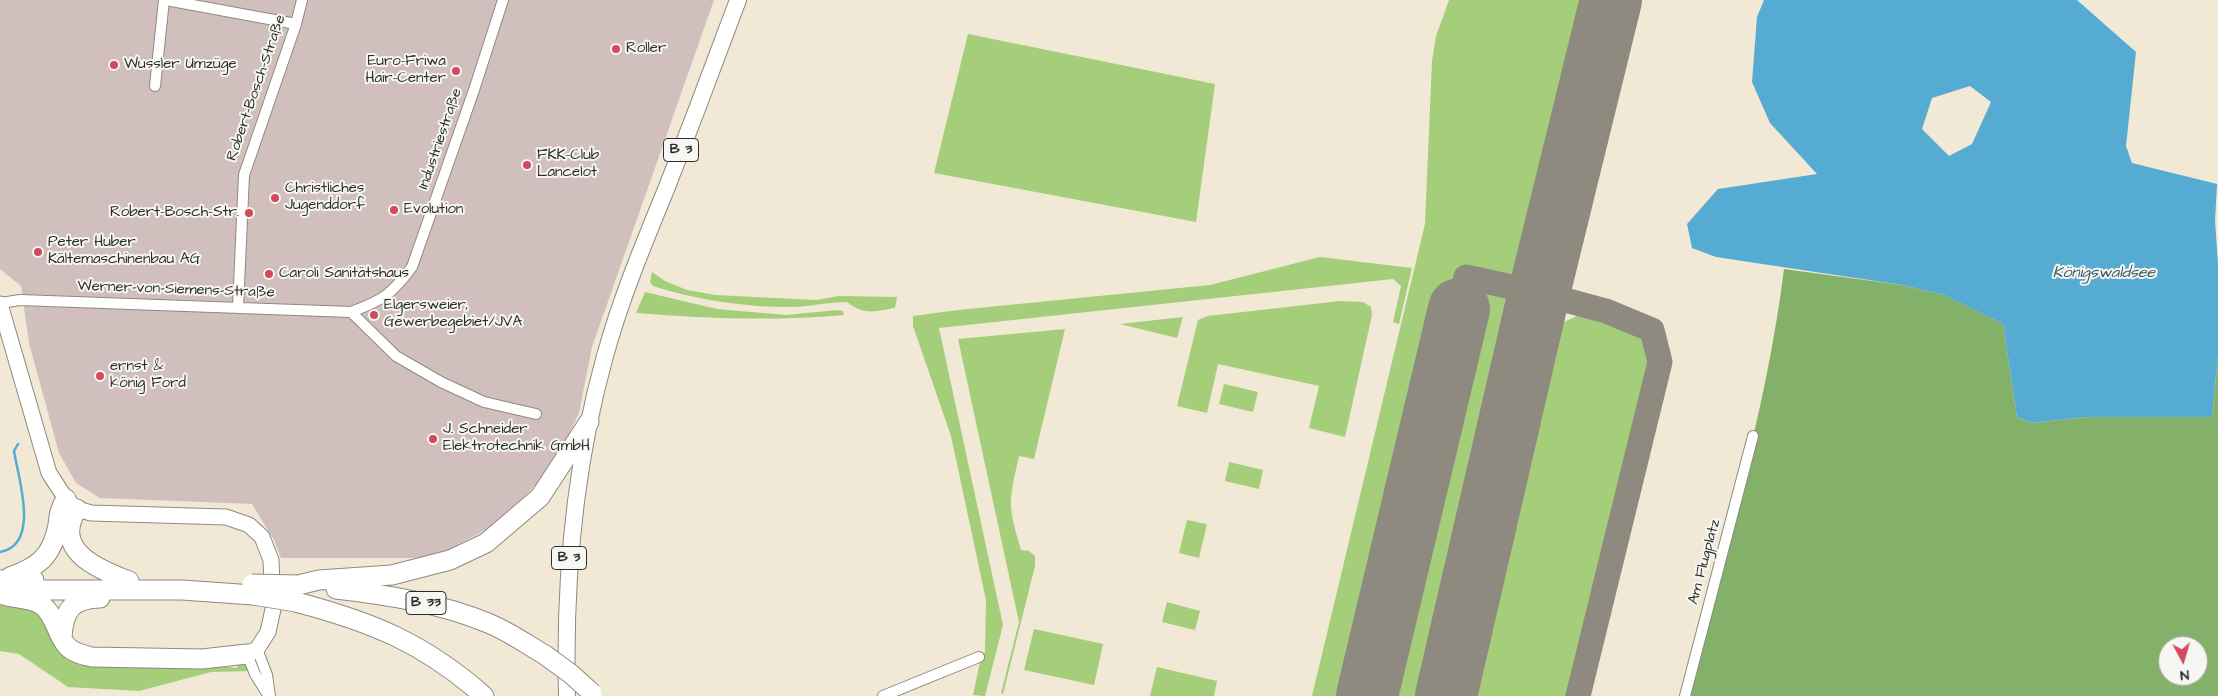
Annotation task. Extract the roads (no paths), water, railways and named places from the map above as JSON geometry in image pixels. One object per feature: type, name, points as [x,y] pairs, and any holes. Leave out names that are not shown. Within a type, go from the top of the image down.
[{"type":"highway","points":[[297,593],[319,580],[392,575],[450,560],[486,543],[540,497],[589,422]]},
{"type":"highway","points":[[0,586],[38,564],[47,555],[57,527],[60,509],[72,504],[68,532],[79,554],[90,564],[129,581]]},
{"type":"highway","name":"B 33","points":[[0,586],[129,581],[195,581],[210,588]]},
{"type":"highway","points":[[0,586],[43,606],[54,619],[67,646],[76,653],[92,657],[202,659],[252,651]]},
{"type":"highway","name":"B 33","points":[[0,586],[182,590],[210,588],[297,593],[392,595],[437,606],[490,623],[545,655],[571,674],[593,695]]},
{"type":"highway","points":[[62,636],[63,620],[68,610],[86,598],[171,597],[210,588]]},
{"type":"highway","name":"B 33","points":[[297,593],[344,615],[397,636],[431,655],[484,696]]},
{"type":"main road","name":"B 3","points":[[568,696],[566,648],[569,553],[589,422],[620,308],[738,0]]},
{"type":"street","points":[[155,86],[165,0],[296,24]]},
{"type":"street","name":"Robert-Bosch-Straße","points":[[238,307],[244,174],[296,24],[302,0]]},
{"type":"street","name":"Industriestraße","points":[[377,302],[395,290],[412,268],[503,0]]},
{"type":"street","name":"Werner-von-Siemens-Straße","points":[[0,304],[20,300],[351,312],[377,302]]},
{"type":"street","points":[[0,304],[50,473],[72,504],[91,513],[226,517],[249,525],[262,537],[271,560],[272,609],[268,632],[252,651],[255,674],[270,696]]},
{"type":"street","points":[[351,312],[396,356],[441,382],[484,402],[536,414]]},
{"type":"street","name":"Am Flugplatz","points":[[1685,696],[1753,436]]},
{"type":"street","points":[[883,696],[978,657]]},
{"type":"water","name":"Königswaldsee","points":[[1764,0],[2077,0],[2136,52],[2126,146],[2132,163],[2217,184],[2215,221],[2218,264],[2218,356],[2212,417],[2087,417],[2032,423],[2017,417],[2003,324],[1944,295],[1902,285],[1716,257],[1692,248],[1687,224],[1718,189],[1817,174],[1770,123],[1752,82],[1757,17]],"holes":[[[1970,86],[1991,102],[1972,144],[1949,156],[1922,129],[1932,98]]]},
{"type":"waterway","points":[[0,552],[13,547],[20,537],[24,524],[22,493],[14,451],[18,444]]},
{"type":"place","name":"Roller","points":[[616,49]]},
{"type":"place","name":"Wussler Umzüge","points":[[114,65]]},
{"type":"place","name":"Euro-Friwa Hair-Center","points":[[456,71]]},
{"type":"place","name":"FKK-Club Lancelot","points":[[527,165]]},
{"type":"place","name":"Christliches Jugenddorf","points":[[275,198]]},
{"type":"place","name":"Evolution","points":[[394,210]]},
{"type":"place","name":"Robert-Bosch-Str.","points":[[249,213]]},
{"type":"place","name":"Peter Huber Kältemaschinenbau AG","points":[[38,252]]},
{"type":"place","name":"Caroli Sanitätshaus","points":[[269,274]]},
{"type":"place","name":"Elgersweier, Gewerbegebiet/JVA","points":[[374,315]]},
{"type":"place","name":"ernst & könig Ford","points":[[100,376]]},
{"type":"place","name":"J. Schneider Elektrotechnik GmbH","points":[[433,439]]}]
